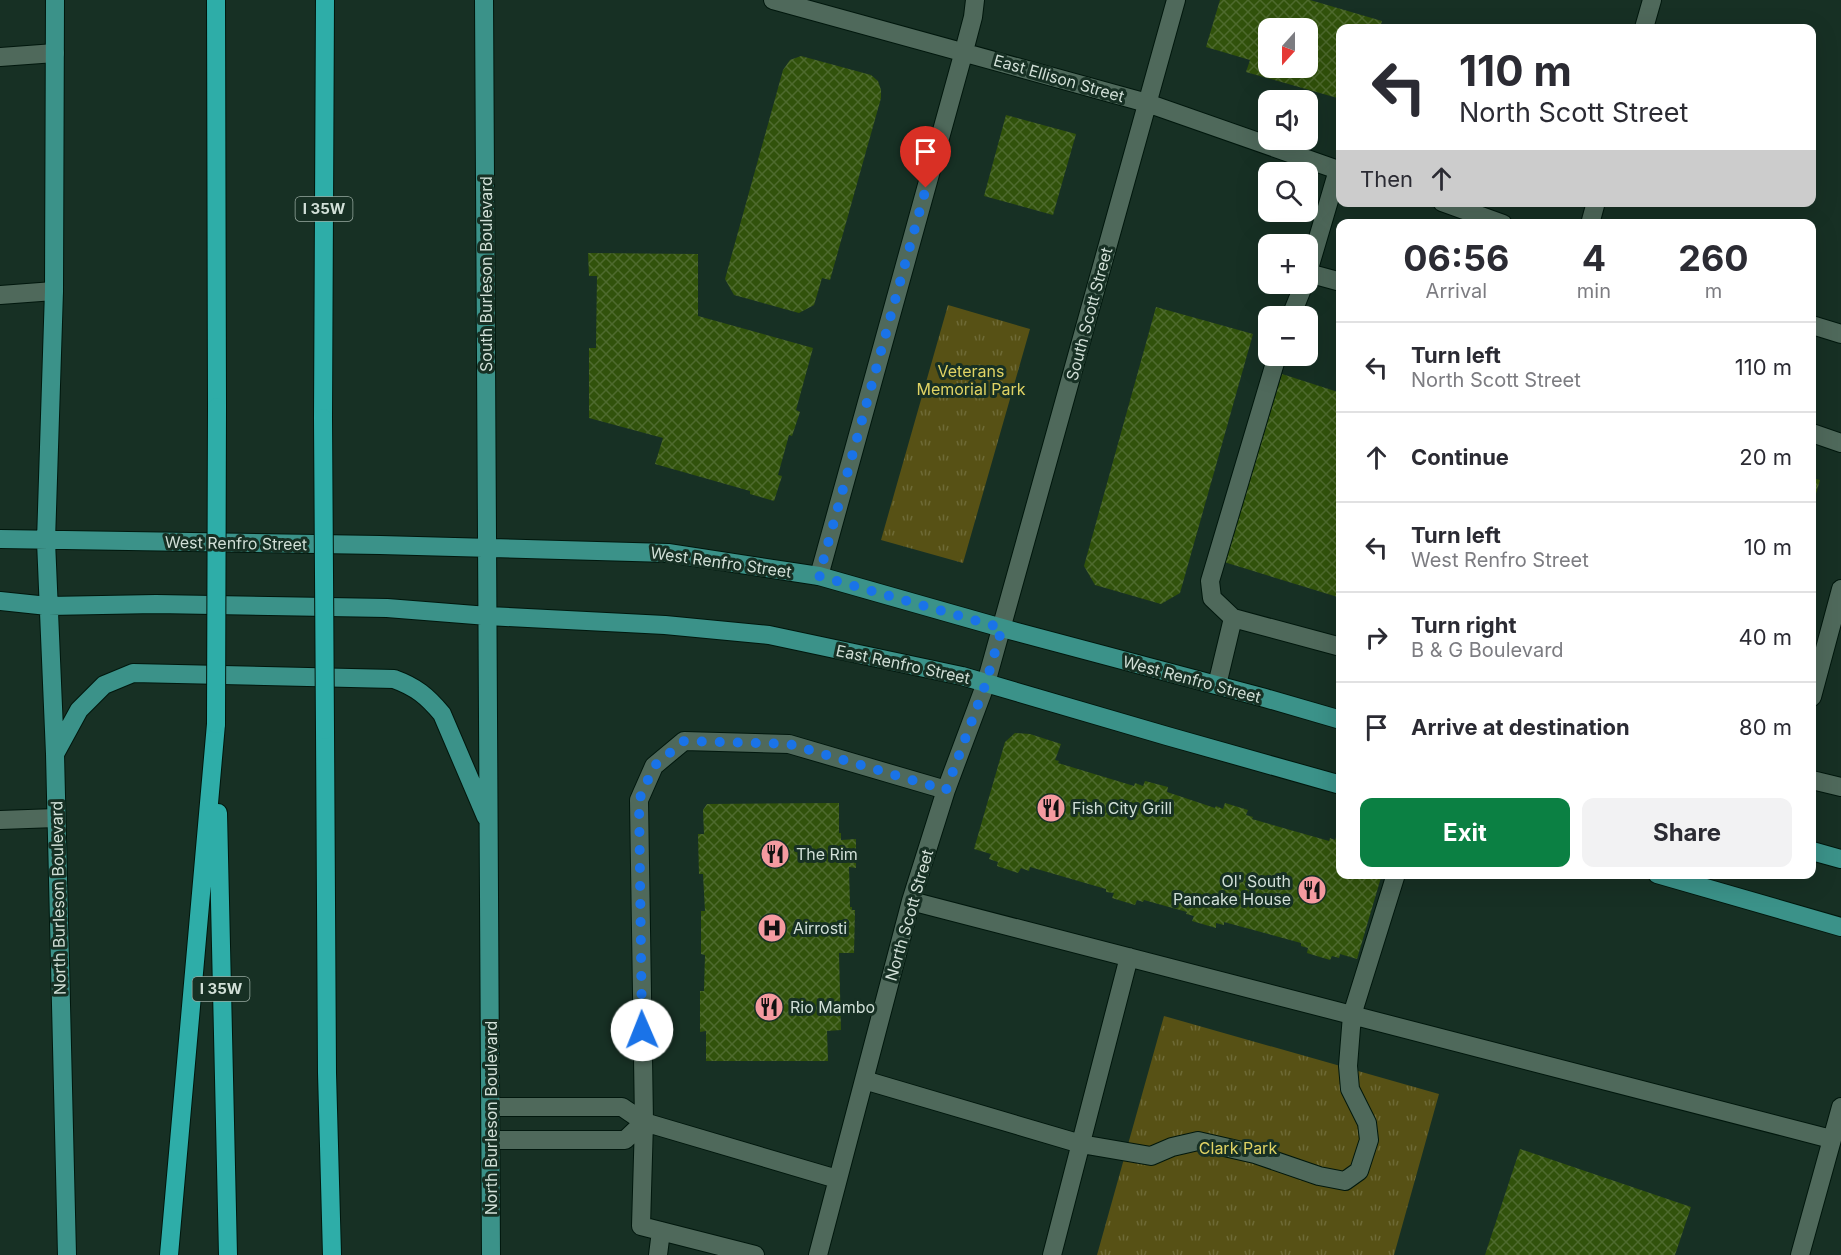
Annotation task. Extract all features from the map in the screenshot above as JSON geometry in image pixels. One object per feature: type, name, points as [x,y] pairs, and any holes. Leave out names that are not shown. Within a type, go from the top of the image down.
[{"type":"highway","name":"I 35W","points":[[216,0],[216,724],[228,1255]]},
{"type":"highway","name":"I 35W","points":[[325,0],[323,418],[327,1073],[332,1255]]},
{"type":"highway","points":[[169,1255],[216,724]]},
{"type":"main road","points":[[0,539],[46,541],[54,291],[55,0]]},
{"type":"main road","name":"South Burleson Boulevard","points":[[484,0],[488,549]]},
{"type":"main road","name":"West Renfro Street","points":[[46,541],[356,545],[668,553],[819,576],[1336,719]]},
{"type":"main road","name":"North Burleson Boulevard","points":[[46,541],[55,754],[67,1255]]},
{"type":"main road","name":"North Burleson Boulevard","points":[[488,549],[491,1255]]},
{"type":"main road","points":[[0,601],[48,606],[156,604],[375,608],[488,616]]},
{"type":"main road","name":"East Renfro Street","points":[[488,616],[665,625],[769,635],[962,675],[1336,784]]},
{"type":"main road","points":[[55,754],[79,710],[104,685],[133,673],[394,679],[412,686],[430,700],[442,714],[489,825]]},
{"type":"main road","points":[[1816,852],[1841,859]]},
{"type":"main road","points":[[1674,879],[1841,927]]},
{"type":"street","name":"East Ellison Street","points":[[773,0],[1147,103],[1336,169]]},
{"type":"street","points":[[819,576],[964,51],[975,0]]},
{"type":"street","name":"South Scott Street","points":[[986,683],[1176,0]]},
{"type":"street","points":[[1645,24],[1652,0]]},
{"type":"street","points":[[0,57],[55,53]]},
{"type":"street","points":[[1318,239],[1336,180]]},
{"type":"street","points":[[1451,207],[1468,217]]},
{"type":"street","points":[[1318,275],[1336,280]]},
{"type":"street","points":[[0,295],[54,291]]},
{"type":"street","points":[[1816,326],[1841,334]]},
{"type":"street","points":[[1274,366],[1210,581],[1212,598],[1233,618],[1336,646]]},
{"type":"street","points":[[1816,434],[1841,443]]},
{"type":"street","points":[[1816,682],[1841,589]]},
{"type":"street","points":[[1217,685],[1233,618]]},
{"type":"street","name":"North Scott Street","points":[[818,1255],[911,901],[946,790],[986,683]]},
{"type":"street","points":[[755,1255],[641,1226],[644,1122],[639,800],[654,766],[684,741],[789,744],[946,790]]},
{"type":"street","points":[[1816,781],[1841,787]]},
{"type":"street","points":[[0,820],[56,818]]},
{"type":"street","points":[[864,1080],[1082,1144],[1151,1156],[1172,1147],[1198,1141],[1255,1154],[1319,1176],[1345,1181],[1359,1171],[1369,1140],[1367,1123],[1350,1089],[1348,1066],[1352,1015],[1394,879]]},
{"type":"street","points":[[911,901],[1831,1139]]},
{"type":"street","points":[[1052,1255],[1129,957]]},
{"type":"street","points":[[490,1107],[622,1107],[644,1122],[837,1179]]},
{"type":"street","points":[[1800,1255],[1833,1169],[1831,1139],[1841,1107]]},
{"type":"street","points":[[491,1140],[625,1140],[644,1122]]},
{"type":"street","points":[[658,1255],[661,1231]]},
{"type":"green space","name":"Veterans Memorial Park","points":[[948,305],[1030,329],[963,563],[881,540]]},
{"type":"green space","name":"Clark Park","points":[[1164,1016],[1439,1094],[1394,1255],[1097,1255]]},
{"type":"building","points":[[1220,0],[1310,0],[1382,21],[1381,24],[1336,24],[1336,98],[1318,92],[1318,90],[1309,90],[1267,78],[1318,78],[1318,18],[1258,18],[1258,75],[1246,72],[1250,60],[1206,47]]},
{"type":"building","points":[[801,56],[871,75],[878,81],[881,98],[830,280],[822,278],[814,305],[799,313],[734,295],[725,279],[783,70],[790,60]]},
{"type":"building","points":[[1006,115],[1076,134],[1053,215],[984,196]]},
{"type":"building","points":[[588,253],[698,254],[698,316],[813,348],[796,410],[800,412],[792,436],[789,435],[778,475],[782,476],[774,501],[750,494],[750,491],[655,464],[663,438],[589,418],[589,348],[596,348],[597,276],[589,276]]},
{"type":"building","points":[[1156,307],[1253,334],[1180,593],[1161,604],[1095,585],[1084,566]]},
{"type":"building","points":[[1282,374],[1336,391],[1336,596],[1224,562]]},
{"type":"building","points":[[1816,479],[1820,480],[1816,494]]},
{"type":"building","points":[[1015,733],[1030,734],[1061,744],[1055,760],[1059,761],[1058,763],[1134,786],[1135,783],[1143,786],[1145,781],[1168,787],[1167,792],[1215,808],[1216,806],[1223,809],[1225,803],[1248,810],[1246,815],[1253,817],[1252,819],[1329,841],[1330,838],[1335,840],[1336,837],[1336,879],[1381,879],[1357,959],[1340,954],[1339,958],[1332,956],[1330,960],[1307,953],[1308,948],[1301,946],[1301,943],[1224,922],[1224,925],[1216,923],[1216,928],[1192,921],[1194,916],[1186,914],[1187,912],[1144,900],[1143,902],[1137,900],[1135,905],[1112,898],[1114,893],[1106,892],[1106,889],[1030,867],[1029,871],[1021,868],[1018,873],[997,866],[998,862],[989,859],[991,854],[974,849],[1005,742]]},
{"type":"building","points":[[839,803],[841,840],[856,839],[856,868],[849,867],[850,907],[855,910],[854,953],[839,953],[841,1030],[827,1031],[828,1061],[706,1061],[706,1031],[700,1032],[700,991],[704,991],[705,955],[701,954],[701,911],[705,911],[703,874],[699,874],[698,834],[704,834],[703,810],[707,804]]},
{"type":"building","points":[[1520,1149],[1691,1207],[1675,1255],[1485,1255]]},
{"type":"place","name":"Fish City Grill","points":[[1051,808]]},
{"type":"place","name":"The Rim","points":[[775,854]]},
{"type":"place","name":"Ol' South Pancake House","points":[[1312,890]]},
{"type":"place","name":"Airrosti","points":[[772,928]]},
{"type":"place","name":"Rio Mambo","points":[[769,1007]]},
{"type":"route","points":[[642,1030],[639,800],[654,766],[684,741],[789,744],[946,790],[986,683],[1002,628],[819,576],[926,188]]}]
